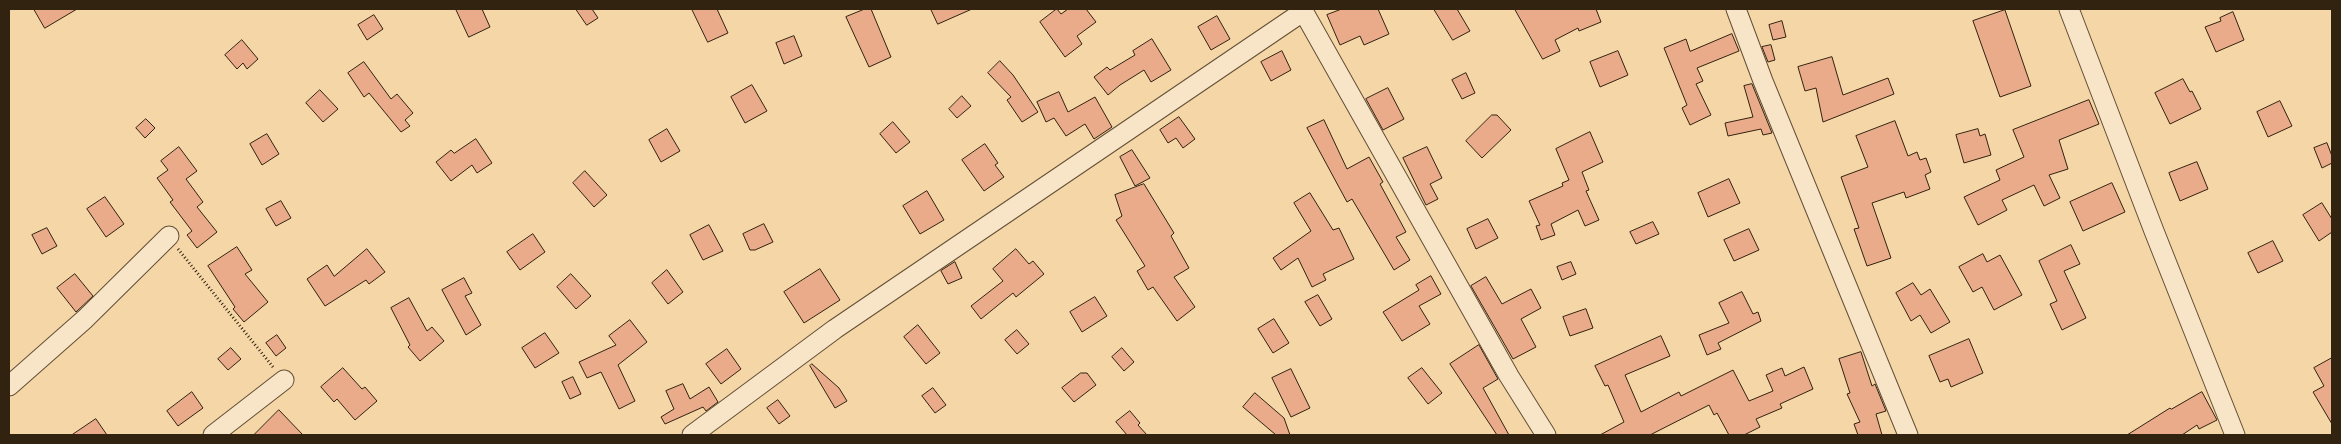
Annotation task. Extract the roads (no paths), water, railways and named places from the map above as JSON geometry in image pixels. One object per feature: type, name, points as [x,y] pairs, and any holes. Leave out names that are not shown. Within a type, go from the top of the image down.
[{"type":"street","points":[[1736,9],[1763,81],[1908,435]]},
{"type":"street","points":[[2069,9],[2235,435]]},
{"type":"street","points":[[692,435],[835,329],[1303,10],[1509,376],[1546,435]]},
{"type":"street","points":[[9,386],[85,319],[169,236]]},
{"type":"street","points":[[213,435],[284,380]]}]
